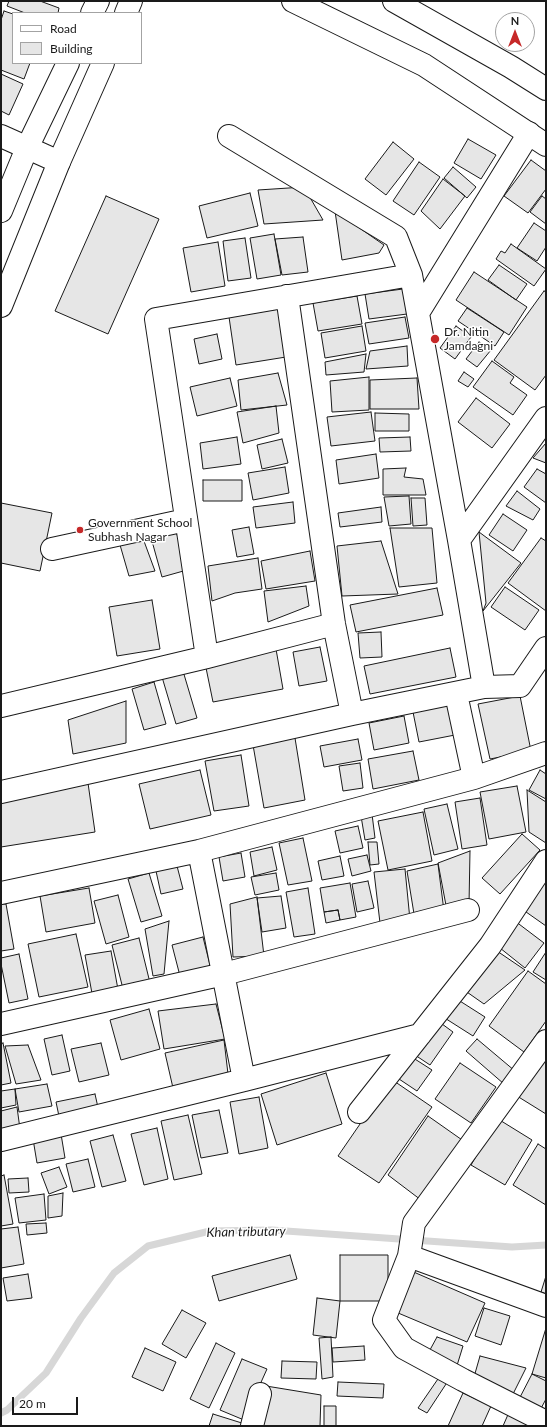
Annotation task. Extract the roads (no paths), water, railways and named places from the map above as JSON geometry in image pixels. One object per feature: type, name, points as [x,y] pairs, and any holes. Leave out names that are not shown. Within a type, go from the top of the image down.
[{"type":"street","points":[[92,12],[98,1]]},
{"type":"street","points":[[126,12],[131,1]]},
{"type":"street","points":[[293,1],[424,65],[537,139],[418,313]]},
{"type":"street","points":[[394,1],[511,66],[546,89]]},
{"type":"street","points":[[1,211],[27,148],[68,64]]},
{"type":"street","points":[[1,306],[59,162],[103,64]]},
{"type":"street","points":[[1,136],[59,162]]},
{"type":"street","points":[[229,136],[396,237],[411,274],[484,687]]},
{"type":"street","points":[[207,657],[156,319],[411,274]]},
{"type":"street","points":[[286,296],[334,624],[352,714]]},
{"type":"street","points":[[459,540],[546,418]]},
{"type":"street","points":[[52,549],[186,520]]},
{"type":"street","points":[[1,706],[207,657],[334,624]]},
{"type":"street","points":[[1,792],[352,714],[456,694],[484,687],[520,686],[546,648]]},
{"type":"street","points":[[456,694],[474,778]]},
{"type":"street","points":[[1,893],[199,850],[474,778],[546,753]]},
{"type":"street","points":[[199,850],[244,1080]]},
{"type":"street","points":[[359,1112],[490,946],[546,861]]},
{"type":"street","points":[[1,1024],[224,974],[468,910]]},
{"type":"street","points":[[1,1140],[420,1035]]},
{"type":"street","points":[[546,1041],[414,1223],[410,1246],[384,1320],[404,1348],[546,1422]]},
{"type":"street","points":[[410,1246],[546,1306]]},
{"type":"street","points":[[252,1426],[260,1394]]},
{"type":"waterway","name":"Khan tributary","points":[[1,1413],[7,1410],[46,1373],[81,1318],[114,1273],[148,1246],[210,1231],[272,1230],[512,1247],[546,1245]]},
{"type":"place","name":"Dr. Nitin Jamdagni","points":[[435,339]]},
{"type":"place","name":"Government School Subhash Nagar","points":[[80,530]]}]
